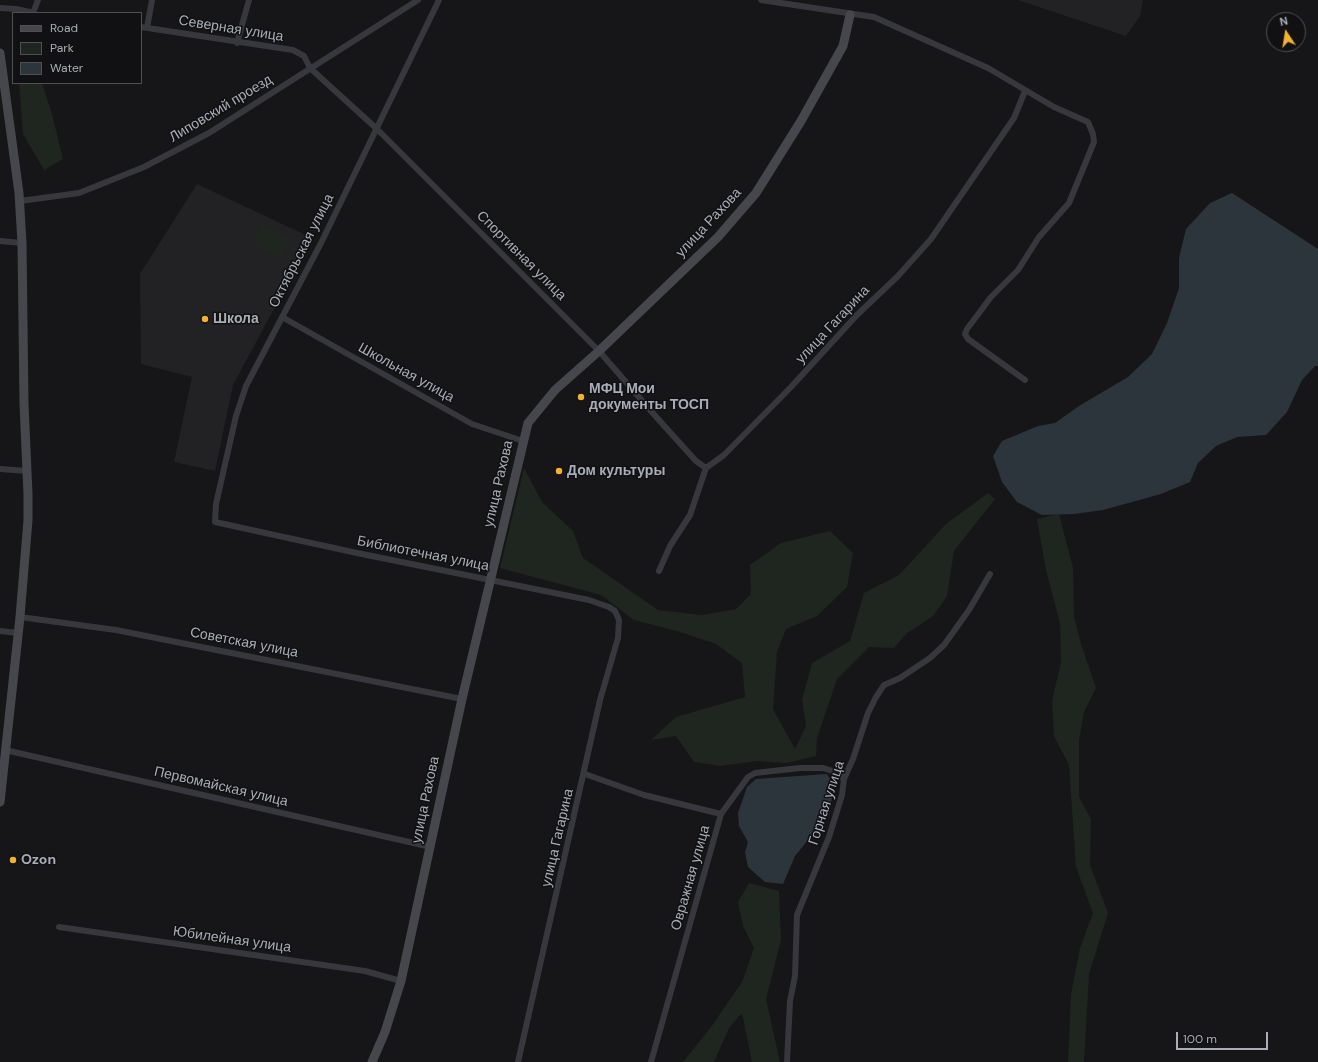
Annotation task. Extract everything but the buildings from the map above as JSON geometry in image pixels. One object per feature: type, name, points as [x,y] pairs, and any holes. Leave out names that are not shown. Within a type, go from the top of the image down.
[{"type":"street","points":[[33,12],[38,0]]},
{"type":"street","points":[[144,28],[152,0]]},
{"type":"street","points":[[237,43],[249,0]]},
{"type":"street","name":"Липовский проезд","points":[[20,201],[79,193],[144,167],[208,133],[418,0]]},
{"type":"street","name":"Октябрьская улица","points":[[215,522],[216,504],[239,404],[246,386],[321,243],[439,0]]},
{"type":"street","points":[[761,0],[874,18],[988,68],[1025,90],[1088,122],[1093,134],[1094,142],[1068,204],[1039,237],[1018,270],[991,297],[967,329],[966,334],[968,339],[1025,380]]},
{"type":"street","points":[[0,8],[16,8],[30,12]]},
{"type":"street","name":"улица Рахова","points":[[372,1062],[385,1032],[401,981],[462,699],[528,423],[555,390],[599,351],[718,237],[756,193],[801,121],[843,46],[850,15]]},
{"type":"street","name":"Северная улица","points":[[144,28],[237,43],[293,50],[304,56],[310,68]]},
{"type":"street","points":[[0,53],[20,201],[28,520],[20,617],[5,750],[2,761],[0,802]]},
{"type":"street","name":"Спортивная улица","points":[[310,68],[377,129],[599,351],[658,420],[696,461],[706,468]]},
{"type":"street","name":"улица Гагарина","points":[[706,468],[724,455],[786,393],[857,315],[898,276],[931,240],[1014,118],[1025,90]]},
{"type":"street","points":[[0,241],[22,243]]},
{"type":"street","name":"Школьная улица","points":[[282,317],[472,424],[524,441]]},
{"type":"street","points":[[659,571],[670,546],[690,515],[706,468]]},
{"type":"street","points":[[0,469],[27,472]]},
{"type":"street","name":"Библиотечная улица","points":[[215,522],[357,553],[589,600],[609,607],[614,611],[619,620]]},
{"type":"street","name":"Горная улица","points":[[787,1062],[790,1001],[795,976],[797,916],[830,837],[842,795],[844,779],[854,760],[868,713],[884,685],[900,678],[919,666],[930,658],[944,644],[970,610],[990,574]]},
{"type":"street","name":"Советская улица","points":[[20,617],[116,630],[462,699]]},
{"type":"street","name":"улица Гагарина","points":[[518,1062],[585,774],[600,700],[618,638],[619,620]]},
{"type":"street","points":[[0,631],[18,633]]},
{"type":"street","name":"Первомайская улица","points":[[5,750],[430,847]]},
{"type":"street","points":[[721,814],[748,777],[755,773],[800,768],[823,768],[836,772],[844,779]]},
{"type":"street","name":"Овражная улица","points":[[585,774],[644,794],[721,814],[651,1062]]},
{"type":"street","name":"Юбилейная улица","points":[[59,927],[365,971],[401,981]]},
{"type":"shaded area","points":[[1018,0],[1143,0],[1140,16],[1126,36]]},
{"type":"shaded area","name":"Школа","points":[[197,184],[312,238],[233,385],[215,471],[174,462],[192,377],[141,364],[140,274]]},
{"type":"green space","points":[[19,84],[42,84],[52,114],[63,159],[44,170],[23,134]]},
{"type":"green space","points":[[261,224],[291,240],[280,259],[251,243]]},
{"type":"green space","points":[[524,468],[542,502],[573,531],[583,558],[658,610],[702,615],[736,609],[751,594],[750,565],[781,543],[830,531],[853,553],[847,587],[817,616],[786,629],[777,652],[773,709],[795,749],[806,726],[802,700],[812,663],[850,641],[864,593],[899,575],[946,524],[988,493],[995,499],[954,551],[947,596],[933,616],[906,634],[894,648],[869,647],[837,679],[817,738],[816,756],[787,763],[757,761],[720,766],[694,762],[676,736],[651,740],[676,717],[745,697],[742,663],[716,644],[677,631],[634,620],[601,595],[500,568]]},
{"type":"green space","points":[[1059,514],[1073,568],[1074,617],[1081,644],[1096,688],[1084,712],[1079,740],[1079,797],[1091,819],[1090,865],[1108,913],[1089,974],[1084,1062],[1068,1062],[1071,994],[1080,948],[1093,913],[1076,867],[1069,765],[1054,736],[1052,701],[1061,662],[1060,623],[1046,570],[1037,519]]},
{"type":"green space","points":[[749,883],[779,891],[781,940],[766,999],[780,1062],[752,1062],[742,1013],[729,1028],[714,1062],[683,1062],[711,1027],[742,982],[754,948],[743,926],[738,902]]},
{"type":"water","points":[[1232,193],[1318,249],[1318,366],[1315,366],[1302,380],[1287,412],[1266,435],[1237,437],[1216,446],[1198,463],[1190,482],[1161,494],[1103,510],[1074,514],[1042,515],[1017,502],[1002,482],[993,456],[1002,441],[1038,426],[1055,423],[1079,406],[1128,377],[1152,354],[1167,323],[1179,288],[1179,258],[1186,229],[1210,203]]},
{"type":"water","points":[[827,774],[834,786],[829,814],[795,856],[783,884],[765,882],[748,867],[745,852],[748,842],[739,826],[738,813],[747,787],[756,779]]},
{"type":"place","name":"Школа","points":[[205,319]]},
{"type":"place","name":"МФЦ Мои документы ТОСП","points":[[581,397]]},
{"type":"place","name":"Дом культуры","points":[[559,471]]},
{"type":"place","name":"Ozon","points":[[13,860]]}]
